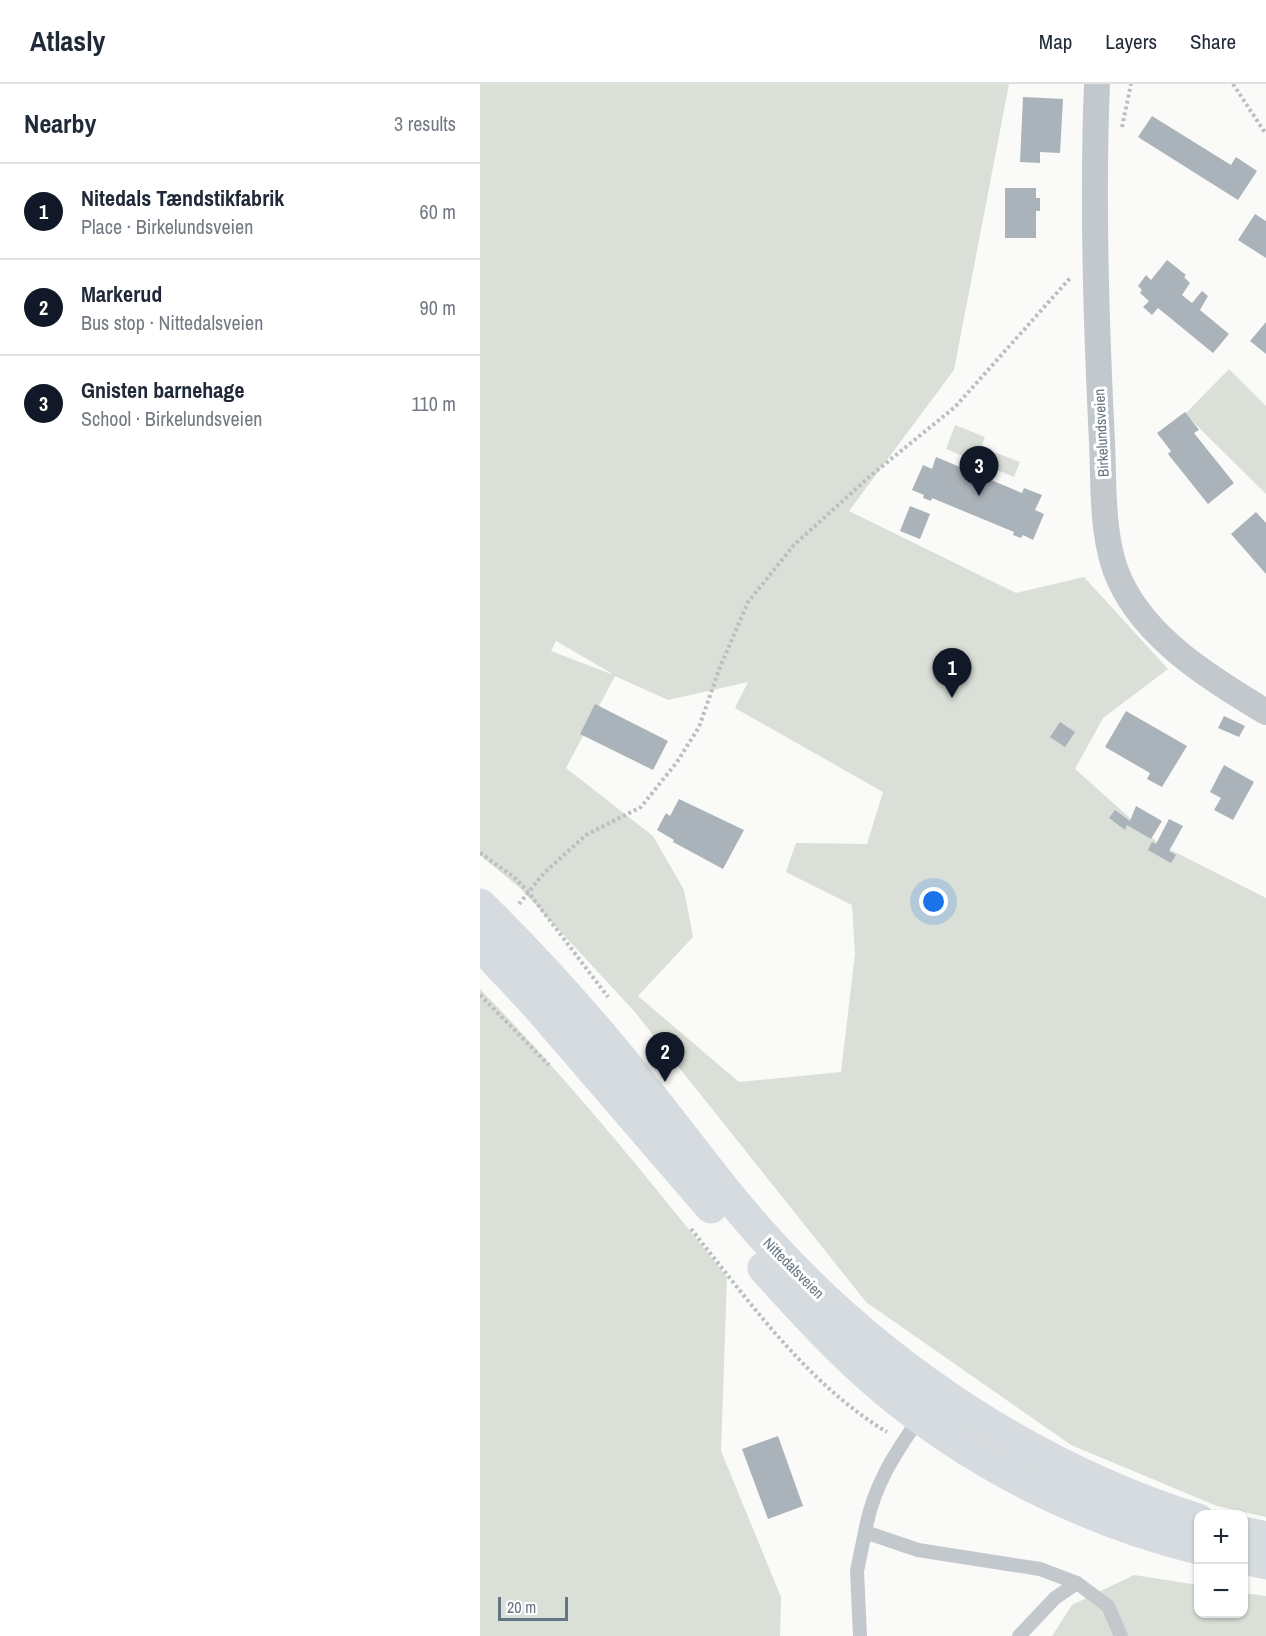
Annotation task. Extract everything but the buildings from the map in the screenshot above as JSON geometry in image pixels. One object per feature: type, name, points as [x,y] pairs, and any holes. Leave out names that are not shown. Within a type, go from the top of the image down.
[{"type":"main road","name":"Nittedalsveien","points":[[480,904],[526,950],[611,1047],[743,1214],[773,1247],[868,1337],[931,1404],[998,1467],[1074,1506],[1114,1522],[1194,1547]]},
{"type":"main road","name":"Nittedalsveien","points":[[480,944],[544,1013],[791,1298],[883,1389],[931,1404],[1014,1438],[1090,1478],[1194,1518]]},
{"type":"main road","points":[[1248,1534],[1266,1538]]},
{"type":"main road","points":[[1248,1559],[1266,1563]]},
{"type":"street","name":"Birkelundsveien","points":[[1097,84],[1098,374],[1106,529],[1119,580],[1143,617],[1179,653],[1220,684],[1266,712]]},
{"type":"lane","points":[[860,1636],[857,1571],[869,1509],[880,1478],[931,1404]]},
{"type":"lane","points":[[865,1532],[918,1550],[1040,1569],[1077,1584],[1108,1606],[1121,1636]]},
{"type":"lane","points":[[1019,1636],[1055,1598],[1077,1584]]},
{"type":"path","points":[[1233,84],[1266,134]]},
{"type":"path","points":[[528,893],[544,873],[586,835],[640,807],[677,762],[699,727],[720,667],[748,602],[794,545],[869,477],[956,407],[1097,248]]},
{"type":"path","points":[[480,853],[513,877],[528,893],[584,962],[614,1006]]},
{"type":"shaded area","points":[[480,84],[1009,84],[954,370],[849,511],[1016,593],[1084,577],[1168,669],[1103,718],[1075,769],[1159,844],[1266,898],[1266,1517],[1248,1513],[1248,1510],[1217,1506],[1071,1445],[866,1302],[634,1011],[521,889],[480,855]],"holes":[[[556,641],[611,674],[551,651]],[[615,676],[668,700],[748,682],[735,708],[883,792],[867,844],[796,843],[786,872],[852,905],[855,954],[841,1072],[739,1082],[638,996],[693,937],[684,890],[653,836],[566,768]]]},
{"type":"shaded area","points":[[1229,369],[1266,406],[1266,494],[1185,414]]},
{"type":"shaded area","points":[[955,425],[985,437],[981,447],[1020,462],[1014,477],[946,449]]},
{"type":"shaded area","points":[[480,989],[513,1023],[638,1166],[727,1277],[721,1451],[781,1597],[780,1636],[480,1636]]},
{"type":"shaded area","points":[[1134,1575],[1194,1584],[1194,1618],[1248,1618],[1248,1594],[1266,1596],[1266,1636],[1052,1636],[1072,1605]]},
{"type":"place","name":"Gnisten barnehage","points":[[979,496]]},
{"type":"place","name":"Nitedals Tændstikfabrik","points":[[952,698]]},
{"type":"place","name":"Markerud","points":[[665,1082]]}]
